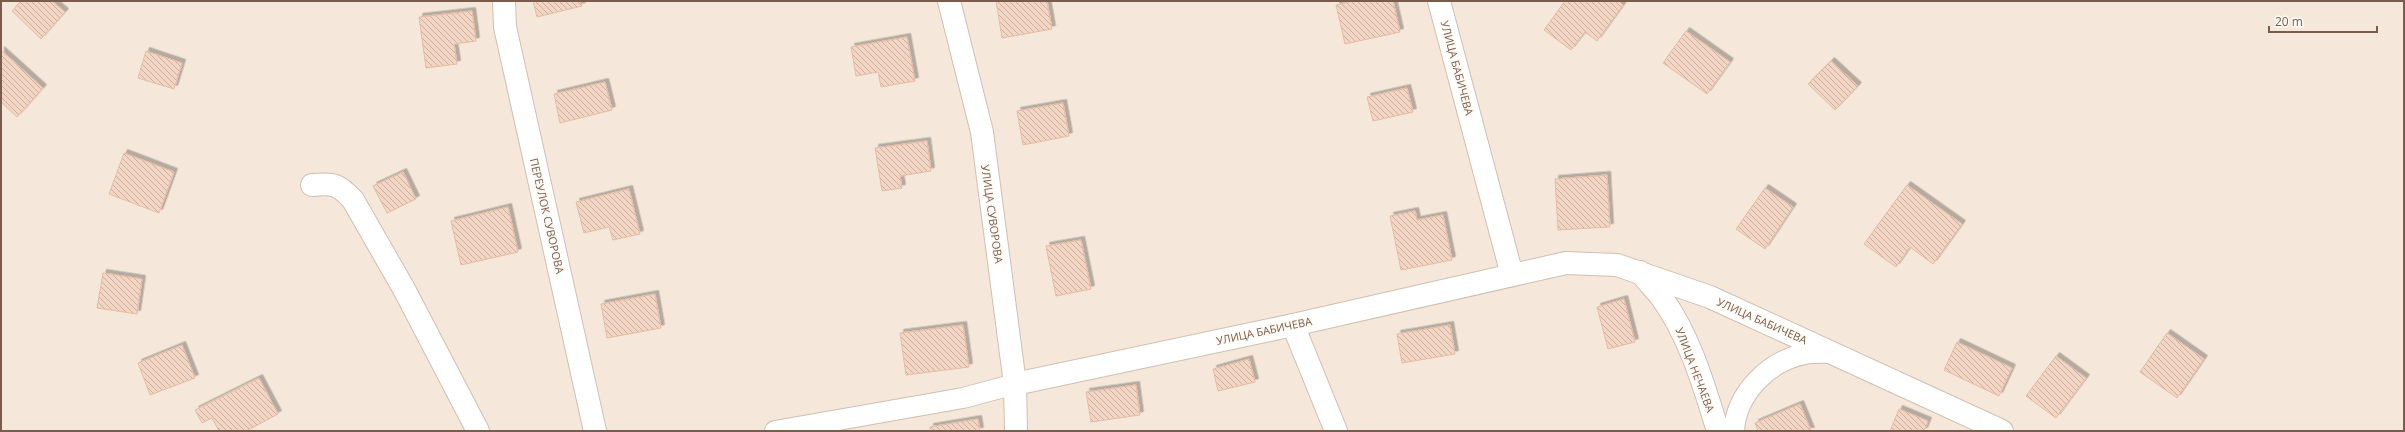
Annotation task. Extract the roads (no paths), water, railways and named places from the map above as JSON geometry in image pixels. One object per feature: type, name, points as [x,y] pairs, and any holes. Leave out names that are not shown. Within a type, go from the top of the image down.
[{"type":"street","name":"ПЕРЕУЛОК СУВОРОВА","points":[[504,1],[505,28],[595,431]]},
{"type":"street","name":"УЛИЦА СУВОРОВА","points":[[949,1],[982,132],[1015,384],[1016,431]]},
{"type":"street","name":"УЛИЦА БАБИЧЕВА","points":[[1439,1],[1512,275]]},
{"type":"street","points":[[312,185],[331,183],[342,188],[353,200],[404,289],[478,431]]},
{"type":"street","name":"УЛИЦА БАБИЧЕВА","points":[[1015,384],[1293,325],[1566,263],[1617,265],[1710,298],[2002,431]]},
{"type":"street","name":"УЛИЦА НЕЧАЕВА","points":[[1640,272],[1662,298],[1676,321],[1692,354],[1718,431]]},
{"type":"street","points":[[1293,325],[1336,431]]},
{"type":"lane","points":[[1734,431],[1734,421],[1742,398],[1761,377],[1794,357],[1806,353],[1833,353]]},
{"type":"lane","points":[[775,431],[962,398],[1015,384]]}]
